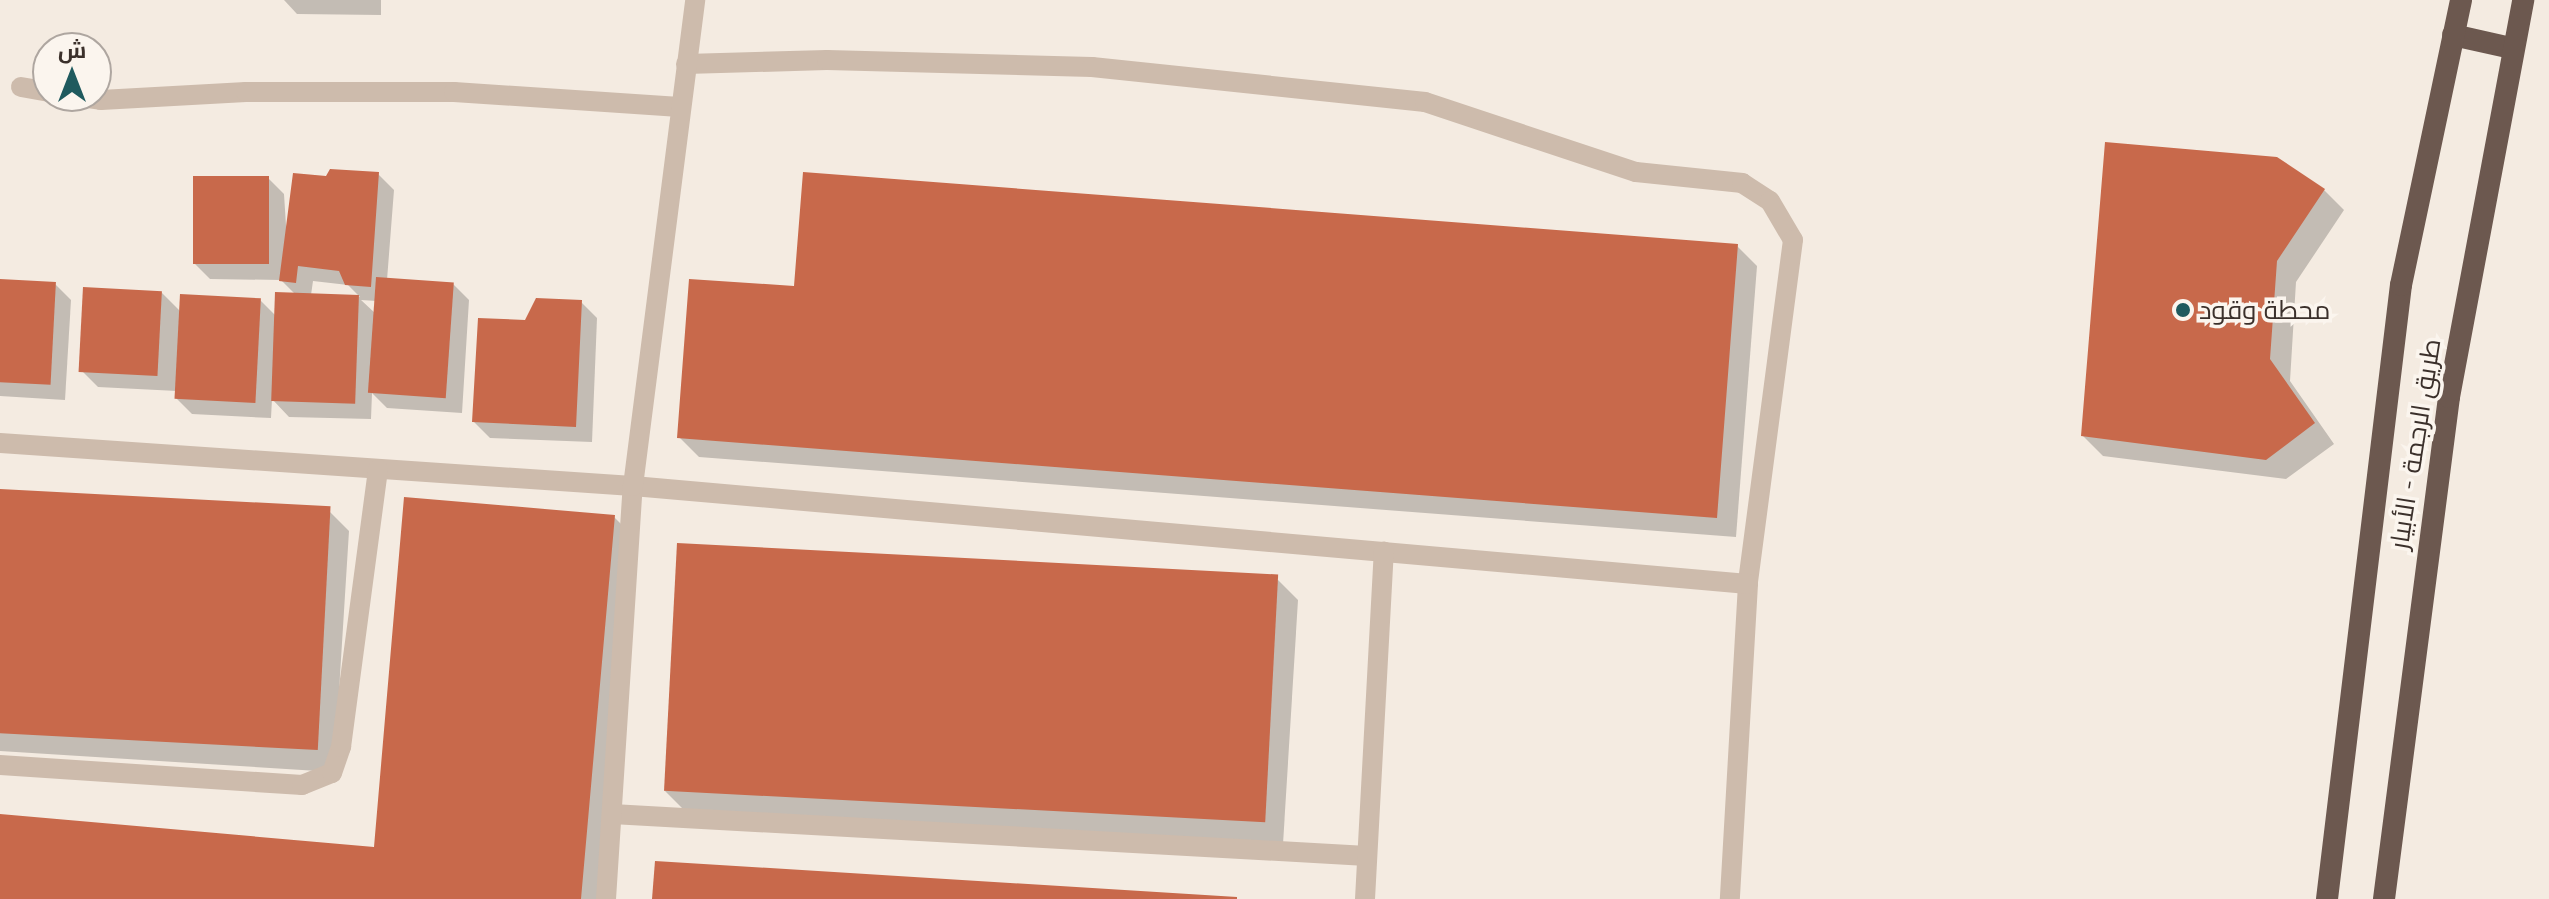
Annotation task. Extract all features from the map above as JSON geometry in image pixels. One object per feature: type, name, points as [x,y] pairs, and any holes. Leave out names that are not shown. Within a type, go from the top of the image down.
[{"type":"highway","name":"طريق الرجمة - الأبيار","points":[[2327,899],[2401,285],[2461,0]]},
{"type":"highway","name":"طريق الرجمة - الأبيار","points":[[2384,899],[2449,397],[2511,48],[2523,0]]},
{"type":"highway","points":[[2453,35],[2511,48]]},
{"type":"street","points":[[606,899],[633,486],[695,0]]},
{"type":"street","points":[[686,64],[827,60],[1092,67],[1425,102],[1636,172],[1742,183],[1770,201],[1793,240],[1748,584],[1730,899]]},
{"type":"street","points":[[21,87],[32,89]]},
{"type":"street","points":[[112,99],[246,92],[454,92],[680,107]]},
{"type":"street","points":[[0,443],[633,486],[1748,584]]},
{"type":"street","points":[[0,765],[302,785],[332,773],[341,747],[378,469]]},
{"type":"street","points":[[1365,899],[1384,552]]},
{"type":"street","points":[[612,814],[1367,856]]},
{"type":"building","name":"محطة وقود","points":[[2105,142],[2277,157],[2325,189],[2277,261],[2270,359],[2315,423],[2266,460],[2081,436]]},
{"type":"building","points":[[330,169],[379,172],[371,287],[345,285],[339,271],[298,266],[296,283],[279,281],[293,173],[326,176]]},
{"type":"building","points":[[803,172],[1738,244],[1717,518],[677,438],[689,279],[794,286]]},
{"type":"building","points":[[193,176],[269,176],[269,264],[193,264]]},
{"type":"building","points":[[376,277],[454,282],[446,398],[368,393]]},
{"type":"building","points":[[0,279],[56,282],[51,385],[0,382]]},
{"type":"building","points":[[83,287],[162,291],[157,376],[79,372]]},
{"type":"building","points":[[275,292],[359,295],[355,404],[271,401]]},
{"type":"building","points":[[180,294],[261,298],[255,403],[175,399]]},
{"type":"building","points":[[536,298],[582,300],[576,427],[472,422],[478,318],[525,320]]},
{"type":"building","points":[[0,489],[331,506],[318,750],[0,733]]},
{"type":"building","points":[[404,497],[615,515],[581,899],[0,899],[0,814],[374,847]]},
{"type":"building","points":[[677,543],[1278,575],[1265,822],[664,791]]},
{"type":"building","points":[[655,861],[1237,897],[1237,899],[652,899]]},
{"type":"place","name":"محطة وقود","points":[[2183,310]]}]
